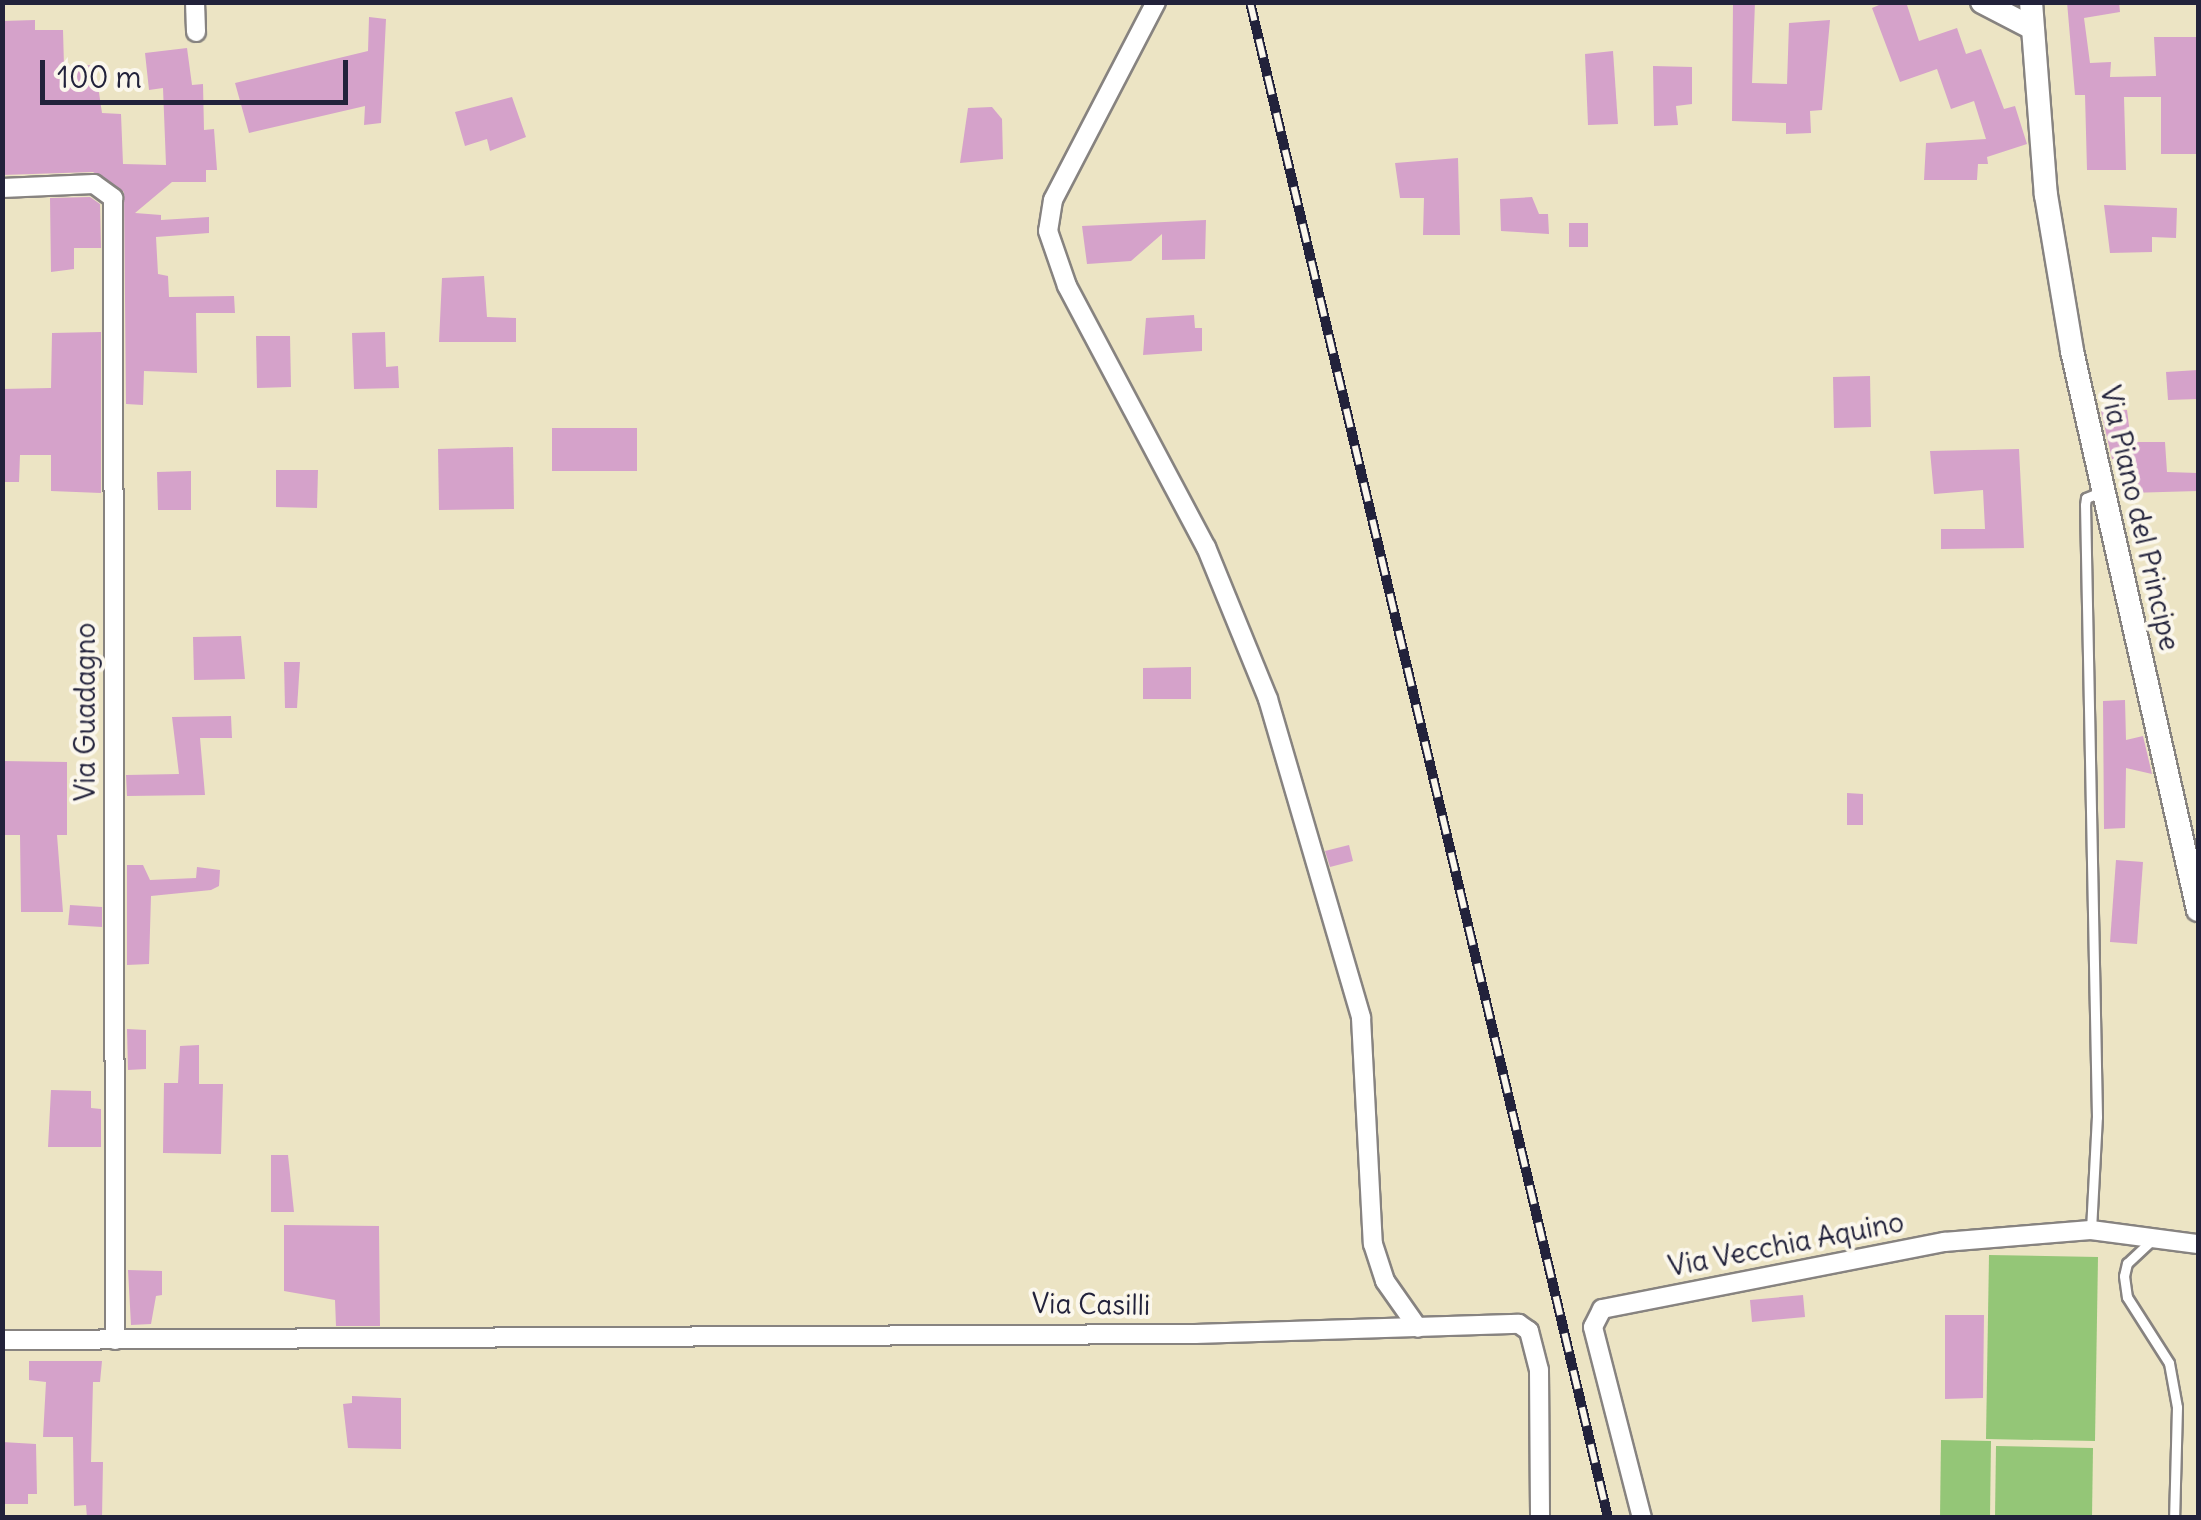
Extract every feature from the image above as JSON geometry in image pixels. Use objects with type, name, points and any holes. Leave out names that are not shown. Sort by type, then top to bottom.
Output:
[{"type":"street","points":[[195,2],[196,32]]},
{"type":"street","points":[[1156,2],[1053,200],[1048,231],[1067,286],[1206,547],[1268,699],[1361,1018],[1373,1244],[1385,1281],[1418,1328]]},
{"type":"street","points":[[1982,2],[2032,28]]},
{"type":"street","name":"Via Piano del Principe","points":[[2032,2],[2046,195],[2103,490],[2198,910]]},
{"type":"street","name":"Via Guadagno","points":[[2,188],[94,184],[112,198],[115,1340]]},
{"type":"street","name":"Via Vecchia Aquino","points":[[1642,1518],[1593,1327],[1602,1309],[1886,1251],[2091,1230],[2198,1244]]},
{"type":"street","name":"Via Casilli","points":[[2,1340],[1519,1324],[1529,1331],[1539,1370],[1540,1518]]},
{"type":"lane","points":[[2091,1230],[2097,1082],[2085,505],[2086,498],[2103,490]]},
{"type":"lane","points":[[2153,1239],[2127,1263],[2124,1276],[2127,1296],[2169,1363],[2176,1407],[2174,1518]]},
{"type":"green space","points":[[1989,1255],[2098,1257],[2095,1441],[1986,1439]]},
{"type":"green space","points":[[1941,1440],[1991,1441],[1990,1517],[1940,1517]]},
{"type":"green space","points":[[1996,1446],[2093,1448],[2092,1517],[1995,1517]]},
{"type":"building","points":[[1733,2],[1755,2],[1752,83],[1787,84],[1789,23],[1830,20],[1822,110],[1810,111],[1811,133],[1786,134],[1786,123],[1732,121]]},
{"type":"building","points":[[1886,2],[1906,2],[1919,41],[1957,28],[1966,54],[1981,49],[2004,109],[2015,106],[2027,144],[1987,157],[1988,164],[1978,164],[1977,180],[1924,180],[1926,143],[1986,139],[1974,101],[1951,109],[1937,69],[1900,82],[1872,8]]},
{"type":"building","points":[[2067,2],[2119,2],[2120,12],[2084,18],[2090,63],[2111,62],[2110,77],[2156,76],[2154,37],[2198,37],[2198,154],[2161,154],[2161,97],[2124,97],[2126,170],[2087,170],[2085,95],[2075,95]]},
{"type":"building","points":[[369,17],[386,19],[381,123],[364,125],[365,106],[249,133],[235,83],[368,51]]},
{"type":"building","points":[[35,20],[35,30],[63,30],[64,66],[95,65],[102,113],[121,114],[123,164],[166,165],[163,88],[149,90],[145,53],[187,48],[192,85],[203,84],[204,130],[214,129],[217,170],[206,170],[206,182],[172,182],[135,213],[161,215],[161,220],[209,217],[209,233],[156,237],[158,274],[168,276],[169,297],[234,296],[235,313],[196,313],[197,373],[144,371],[143,405],[126,404],[124,192],[93,172],[2,175],[2,21]]},
{"type":"building","points":[[1613,51],[1618,124],[1588,125],[1585,54]]},
{"type":"building","points":[[1653,66],[1692,67],[1692,104],[1676,106],[1678,125],[1654,126]]},
{"type":"building","points":[[512,97],[526,137],[490,151],[487,139],[465,146],[455,112]]},
{"type":"building","points":[[992,107],[1002,119],[1003,159],[960,163],[968,108]]},
{"type":"building","points":[[1458,158],[1460,235],[1423,235],[1424,198],[1400,198],[1395,163]]},
{"type":"building","points":[[90,197],[100,204],[101,248],[74,248],[74,269],[51,272],[50,198]]},
{"type":"building","points":[[1532,197],[1539,214],[1548,214],[1549,234],[1501,231],[1500,199]]},
{"type":"building","points":[[2104,205],[2177,208],[2176,238],[2152,237],[2152,252],[2110,253]]},
{"type":"building","points":[[1206,220],[1205,259],[1162,260],[1162,234],[1131,261],[1087,264],[1082,226]]},
{"type":"building","points":[[1569,223],[1588,223],[1588,247],[1569,247]]},
{"type":"building","points":[[484,276],[487,317],[516,318],[516,342],[439,342],[442,278]]},
{"type":"building","points":[[1194,315],[1195,328],[1202,328],[1202,351],[1143,355],[1146,318]]},
{"type":"building","points":[[101,332],[101,493],[51,491],[51,455],[20,455],[19,482],[2,482],[2,389],[51,388],[52,333]]},
{"type":"building","points":[[385,332],[386,367],[398,366],[399,388],[354,389],[352,333]]},
{"type":"building","points":[[256,336],[290,336],[291,387],[257,388]]},
{"type":"building","points":[[2198,370],[2198,399],[2168,400],[2166,372]]},
{"type":"building","points":[[1870,376],[1871,427],[1834,428],[1833,377]]},
{"type":"building","points":[[2127,410],[2131,442],[2165,442],[2167,472],[2198,473],[2198,491],[2128,493],[2130,459],[2112,459],[2101,411]]},
{"type":"building","points":[[552,428],[637,428],[637,471],[552,471]]},
{"type":"building","points":[[513,447],[514,509],[439,510],[438,449]]},
{"type":"building","points":[[2019,449],[2024,548],[1941,549],[1941,529],[1985,529],[1983,490],[1934,494],[1930,451]]},
{"type":"building","points":[[276,470],[318,470],[317,508],[276,507]]},
{"type":"building","points":[[191,471],[191,510],[158,510],[157,472]]},
{"type":"building","points":[[241,636],[245,679],[194,680],[193,637]]},
{"type":"building","points":[[284,662],[300,662],[297,708],[285,708]]},
{"type":"building","points":[[1191,667],[1191,699],[1143,699],[1143,668]]},
{"type":"building","points":[[2125,700],[2126,740],[2143,736],[2152,774],[2126,768],[2125,828],[2104,829],[2103,701]]},
{"type":"building","points":[[231,716],[232,738],[200,738],[205,795],[127,796],[126,775],[179,774],[172,717]]},
{"type":"building","points":[[2,761],[67,762],[67,835],[57,835],[63,912],[21,912],[20,835],[2,835]]},
{"type":"building","points":[[1847,793],[1863,794],[1863,825],[1847,825]]},
{"type":"building","points":[[1349,845],[1353,861],[1330,867],[1325,851]]},
{"type":"building","points":[[2116,860],[2143,862],[2137,944],[2110,942]]},
{"type":"building","points":[[127,865],[143,865],[150,880],[196,878],[197,867],[220,870],[219,886],[211,890],[151,896],[149,964],[127,965]]},
{"type":"building","points":[[70,905],[102,907],[102,927],[68,925]]},
{"type":"building","points":[[127,1029],[146,1030],[146,1069],[128,1070]]},
{"type":"building","points":[[199,1045],[199,1084],[223,1084],[221,1154],[163,1153],[164,1083],[178,1083],[180,1046]]},
{"type":"building","points":[[51,1090],[91,1091],[91,1108],[101,1109],[101,1147],[48,1147]]},
{"type":"building","points":[[271,1155],[288,1155],[294,1212],[271,1212]]},
{"type":"building","points":[[284,1225],[379,1226],[380,1326],[336,1326],[335,1300],[284,1291]]},
{"type":"building","points":[[128,1270],[162,1271],[162,1295],[156,1296],[151,1324],[131,1325]]},
{"type":"building","points":[[1803,1295],[1805,1317],[1752,1322],[1750,1300]]},
{"type":"building","points":[[1945,1315],[1984,1315],[1983,1398],[1945,1399]]},
{"type":"building","points":[[29,1361],[102,1361],[100,1382],[93,1382],[91,1462],[103,1462],[102,1518],[87,1518],[86,1505],[74,1506],[73,1437],[43,1437],[46,1382],[29,1380]]},
{"type":"building","points":[[352,1396],[401,1398],[401,1449],[348,1448],[343,1404],[352,1403]]},
{"type":"building","points":[[2,1442],[36,1444],[37,1494],[28,1494],[28,1504],[2,1504]]},
{"type":"railway","points":[[1250,2],[1608,1518]]}]
